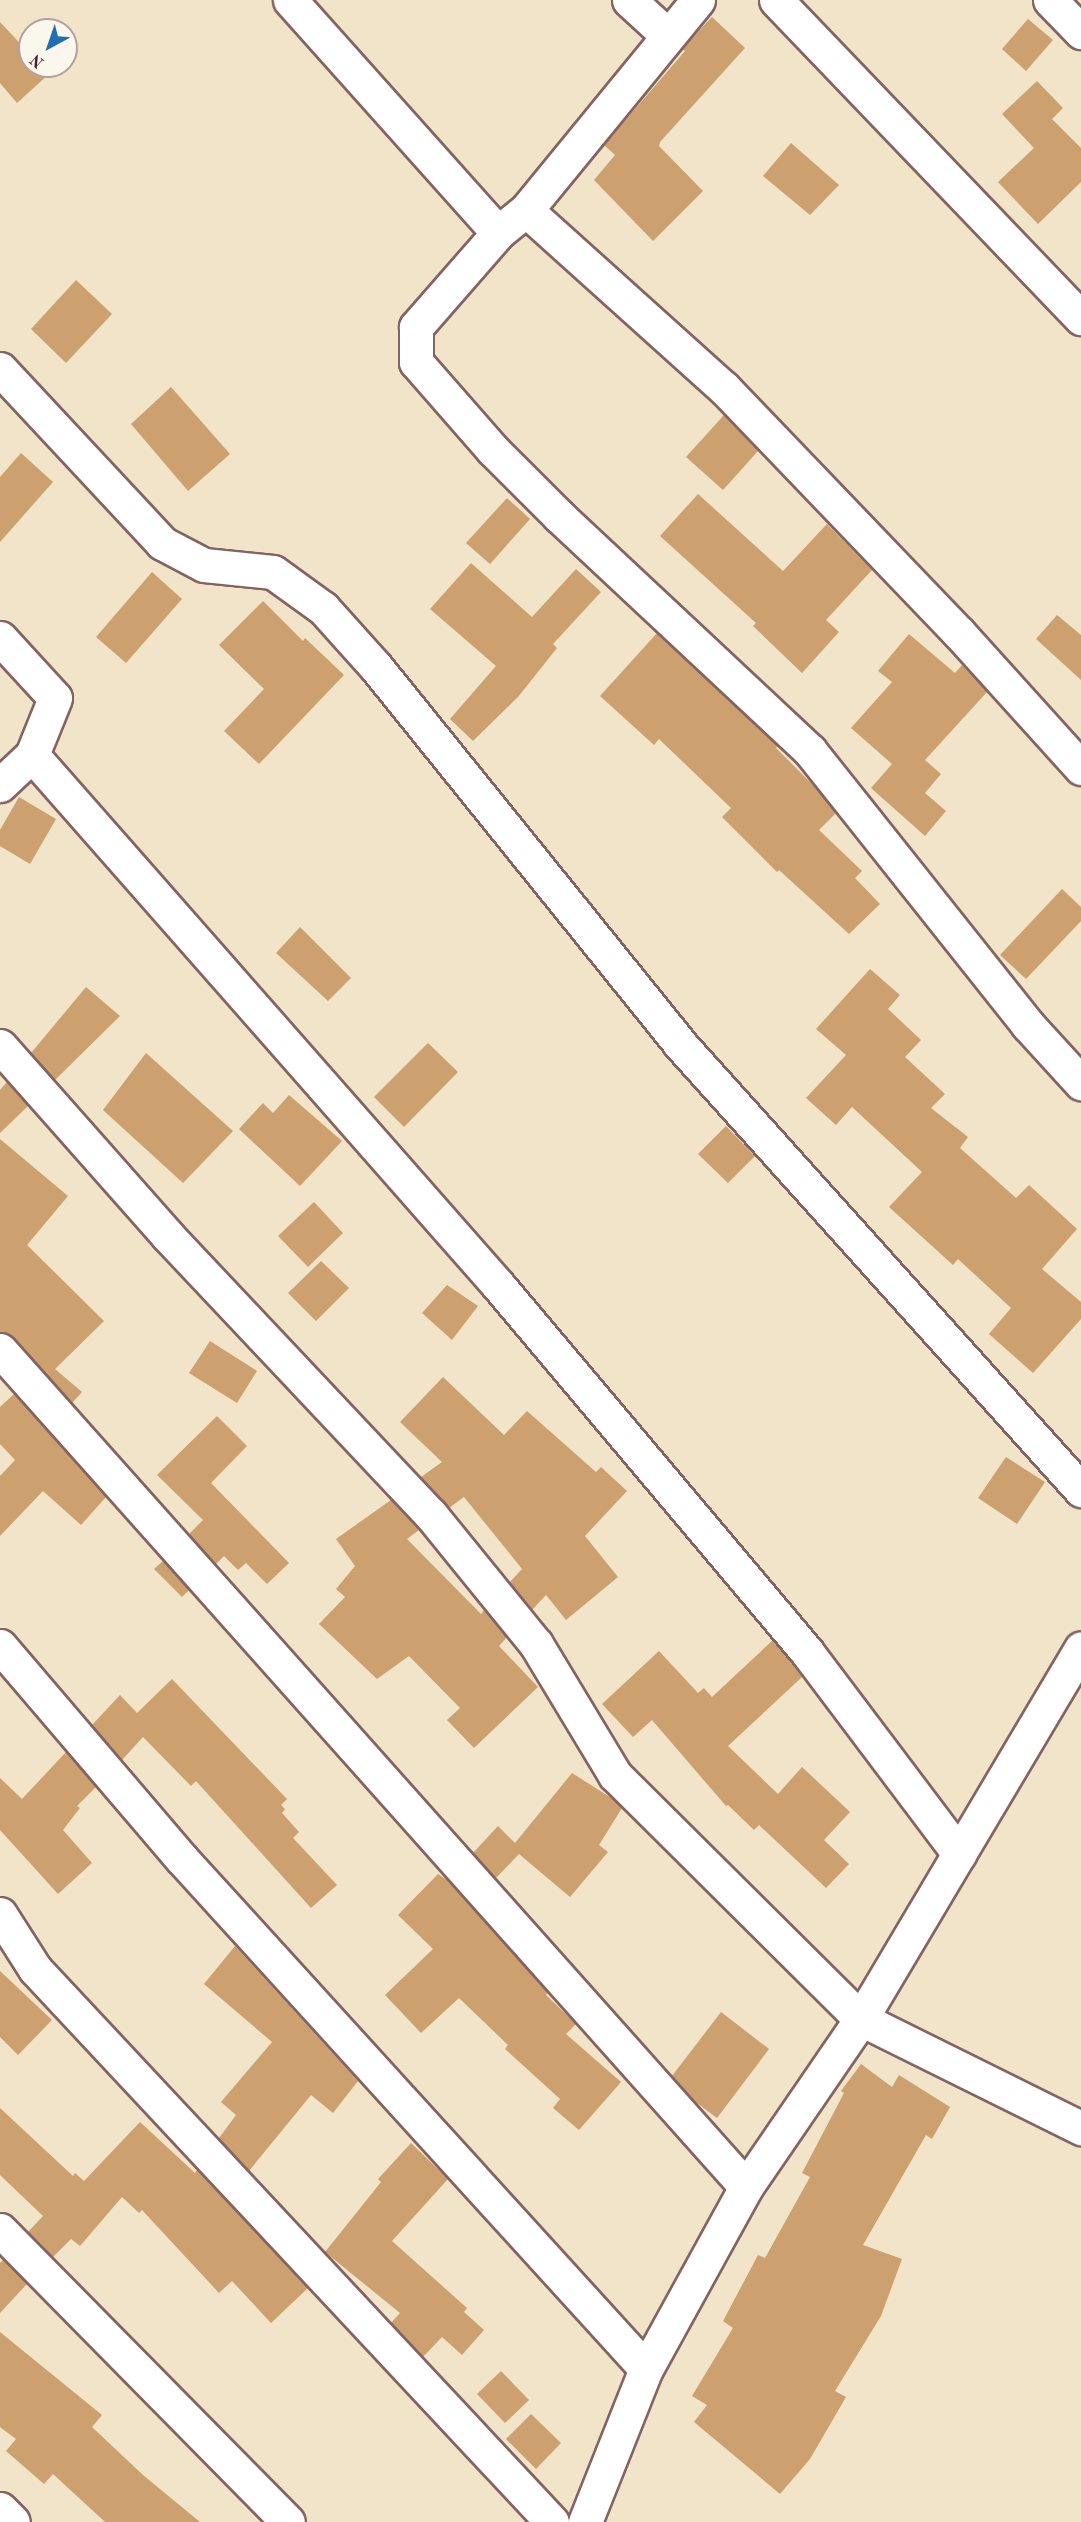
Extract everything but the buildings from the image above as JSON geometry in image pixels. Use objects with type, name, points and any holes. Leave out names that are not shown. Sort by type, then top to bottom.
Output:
[{"type":"street","points":[[290,0],[498,233]]},
{"type":"street","points":[[629,0],[667,35]]},
{"type":"street","points":[[698,0],[667,35],[526,210],[498,233],[416,327],[416,362],[485,441],[559,516],[810,751],[1028,1025],[1081,1083]]},
{"type":"street","points":[[776,0],[1081,318]]},
{"type":"street","points":[[1050,0],[1081,32]]},
{"type":"street","points":[[526,210],[724,388],[959,633],[1081,768]]},
{"type":"street","points":[[0,369],[162,543],[204,565],[273,572],[323,608],[383,676],[680,1044],[1081,1490]]},
{"type":"street","points":[[0,638],[54,698],[32,755],[0,785]]},
{"type":"street","points":[[32,755],[506,1294],[807,1652],[959,1854]]},
{"type":"street","points":[[0,1046],[168,1236],[431,1515],[536,1644],[615,1775],[861,2019],[1081,2128]]},
{"type":"street","points":[[0,1350],[746,2187]]},
{"type":"street","points":[[0,1646],[182,1859],[646,2370]]},
{"type":"street","points":[[585,2522],[646,2370],[746,2187],[861,2019],[1081,1648]]},
{"type":"street","points":[[0,1914],[35,1969],[552,2522]]},
{"type":"street","points":[[0,2230],[288,2522]]},
{"type":"street","points":[[0,2509],[14,2522]]}]
